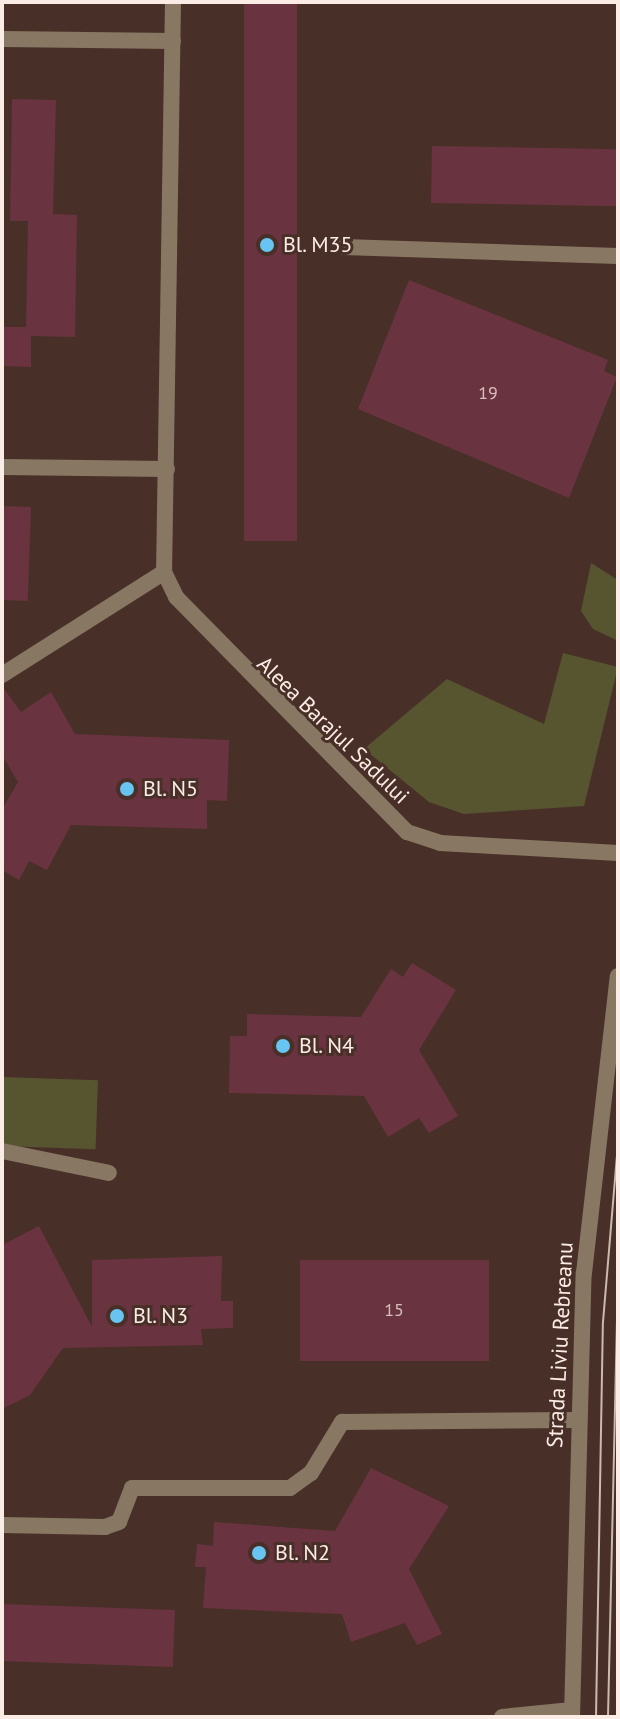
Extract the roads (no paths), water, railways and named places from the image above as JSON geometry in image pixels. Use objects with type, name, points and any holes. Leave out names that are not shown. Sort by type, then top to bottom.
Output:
[{"type":"street","points":[[2,675],[164,572],[173,2]]},
{"type":"street","points":[[2,39],[173,41]]},
{"type":"street","points":[[344,247],[618,256]]},
{"type":"street","points":[[2,467],[167,469]]},
{"type":"street","name":"Aleea Barajul Sadului","points":[[164,572],[209,639],[407,832],[440,843],[618,853]]},
{"type":"street","name":"Strada Liviu Rebreanu","points":[[572,1714],[578,1420],[588,1221],[618,976]]},
{"type":"street","points":[[2,1151],[109,1173]]},
{"type":"street","points":[[2,1525],[105,1527],[119,1522],[132,1488],[290,1488],[311,1473],[342,1422],[578,1420]]},
{"type":"street","points":[[502,1717],[572,1714]]},
{"type":"tram line","points":[[596,1717],[603,1322],[618,1142]]},
{"type":"tram line","points":[[608,1717],[618,1281]]},
{"type":"place","name":"Bl. M35","points":[[267,245]]},
{"type":"place","name":"Bl. N5","points":[[127,789]]},
{"type":"place","name":"Bl. N4","points":[[283,1046]]},
{"type":"place","name":"Bl. N3","points":[[117,1316]]},
{"type":"place","name":"Bl. N2","points":[[259,1553]]}]
